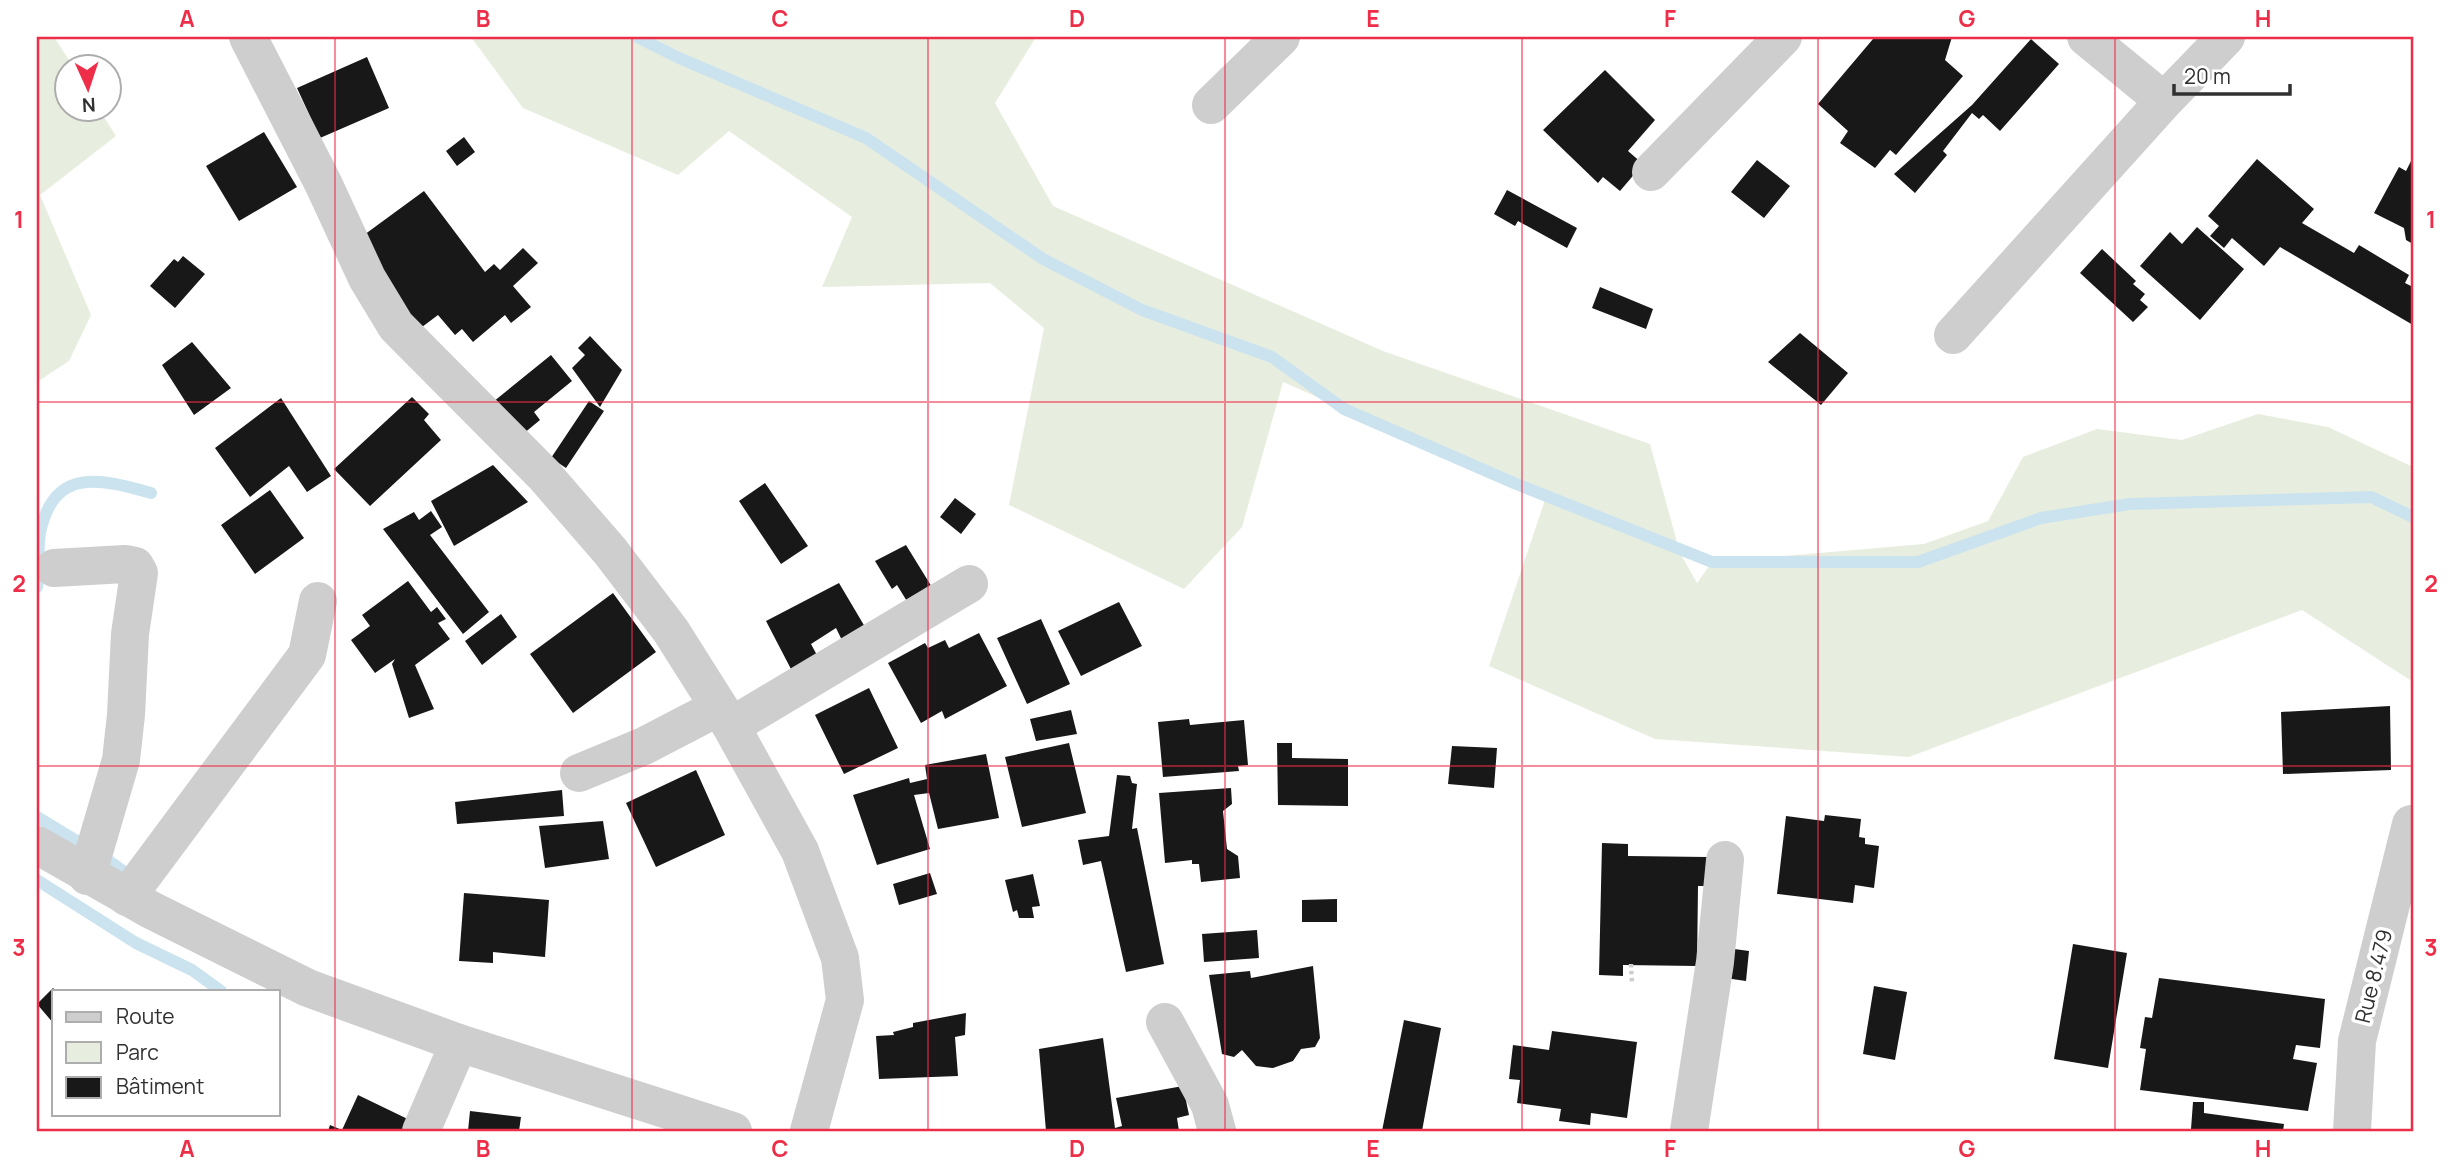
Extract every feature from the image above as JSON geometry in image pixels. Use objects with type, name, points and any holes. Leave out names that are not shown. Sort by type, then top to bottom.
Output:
[{"type":"street","points":[[248,37],[323,183],[367,278],[396,326],[544,475],[610,551],[671,631],[725,717],[800,851],[841,958],[845,1000],[808,1131]]},
{"type":"street","points":[[1211,105],[1281,37]]},
{"type":"street","points":[[1651,172],[1783,37]]},
{"type":"street","points":[[2086,37],[2164,101]]},
{"type":"street","points":[[1953,335],[2225,37]]},
{"type":"street","points":[[54,568],[125,564],[135,566],[139,573],[130,634],[127,715],[121,760],[87,876]]},
{"type":"street","points":[[579,773],[725,717],[969,584]]},
{"type":"street","points":[[127,897],[307,655],[318,601]]},
{"type":"street","name":"Rue 8.479","points":[[2352,1131],[2357,1041],[2411,824]]},
{"type":"street","points":[[37,845],[87,876],[308,988],[459,1043],[733,1131]]},
{"type":"street","points":[[1689,1131],[1715,962],[1725,860]]},
{"type":"street","points":[[1165,1022],[1210,1105],[1217,1131]]},
{"type":"street","points":[[421,1131],[459,1043]]},
{"type":"path","points":[[1631,964],[1632,984]]},
{"type":"green space","points":[[37,37],[54,37],[64,52],[52,52],[52,122],[107,122],[116,136],[40,195],[91,315],[69,361],[37,382]]},
{"type":"green space","points":[[471,37],[1036,37],[995,103],[1053,206],[1383,351],[1650,444],[1680,553],[1697,583],[1712,562],[1924,544],[1988,521],[2023,457],[2097,429],[2182,440],[2258,414],[2328,427],[2413,467],[2413,682],[2302,610],[1909,757],[1655,739],[1489,666],[1546,497],[1283,382],[1242,527],[1184,589],[1009,505],[1044,328],[990,283],[822,287],[852,217],[729,131],[678,175],[523,108]]},
{"type":"building","points":[[1871,37],[1952,37],[1945,60],[1963,76],[1896,155],[1890,150],[1875,168],[1840,143],[1848,131],[1818,104],[1873,39]]},
{"type":"building","points":[[2031,39],[2059,64],[2000,131],[1983,115],[1979,119],[1972,113],[1943,151],[1947,155],[1915,193],[1894,174],[1972,105]]},
{"type":"building","points":[[367,57],[389,108],[320,138],[297,88]]},
{"type":"building","points":[[1605,70],[1655,120],[1628,151],[1643,164],[1620,191],[1603,177],[1598,183],[1543,130]]},
{"type":"building","points":[[264,132],[297,187],[239,221],[206,166]]},
{"type":"building","points":[[464,137],[475,152],[457,166],[446,151]]},
{"type":"building","points":[[2413,157],[2413,244],[2406,240],[2404,228],[2374,213],[2399,167],[2406,171]]},
{"type":"building","points":[[2257,159],[2314,209],[2302,223],[2354,253],[2359,245],[2409,275],[2405,283],[2413,287],[2413,325],[2280,247],[2264,266],[2232,238],[2224,248],[2210,236],[2219,226],[2208,216]]},
{"type":"building","points":[[1757,160],[1790,186],[1764,218],[1731,192]]},
{"type":"building","points":[[1507,190],[1577,228],[1567,248],[1518,221],[1515,226],[1494,214]]},
{"type":"building","points":[[424,191],[485,272],[494,264],[500,270],[523,248],[538,263],[513,286],[531,307],[511,323],[505,315],[473,342],[462,329],[455,335],[438,315],[418,330],[353,243]]},
{"type":"building","points":[[2197,227],[2244,269],[2200,320],[2140,266],[2170,232],[2182,244]]},
{"type":"building","points":[[2102,249],[2136,281],[2133,284],[2145,294],[2140,300],[2148,307],[2133,322],[2080,273]]},
{"type":"building","points":[[183,256],[205,274],[175,308],[150,286],[174,259],[178,262]]},
{"type":"building","points":[[1600,287],[1653,309],[1646,329],[1592,308]]},
{"type":"building","points":[[1800,333],[1848,373],[1821,405],[1768,362]]},
{"type":"building","points":[[590,336],[622,370],[600,407],[572,368],[585,355],[578,348]]},
{"type":"building","points":[[192,342],[231,388],[194,415],[162,365]]},
{"type":"building","points":[[551,355],[572,381],[534,412],[540,420],[523,434],[488,406]]},
{"type":"building","points":[[412,397],[429,414],[424,420],[441,440],[370,506],[334,469]]},
{"type":"building","points":[[281,398],[331,476],[307,492],[289,466],[250,497],[215,448]]},
{"type":"building","points":[[589,401],[604,411],[566,468],[551,458]]},
{"type":"building","points":[[493,465],[528,502],[454,546],[431,501]]},
{"type":"building","points":[[765,483],[808,546],[781,564],[739,501]]},
{"type":"building","points":[[270,490],[304,538],[255,574],[221,525]]},
{"type":"building","points":[[955,498],[976,514],[961,534],[940,517]]},
{"type":"building","points":[[431,511],[442,527],[430,535],[489,612],[463,634],[383,529],[414,512],[419,520]]},
{"type":"building","points":[[906,545],[946,610],[921,624],[897,585],[892,589],[875,561]]},
{"type":"building","points":[[408,581],[431,612],[437,607],[446,619],[438,623],[450,639],[415,665],[434,709],[409,718],[392,664],[395,659],[375,673],[351,640],[370,626],[362,615]]},
{"type":"building","points":[[839,583],[868,632],[855,667],[836,628],[811,644],[818,657],[792,671],[766,621]]},
{"type":"building","points":[[613,593],[656,652],[573,713],[530,654]]},
{"type":"building","points":[[1119,602],[1142,646],[1081,676],[1058,631]]},
{"type":"building","points":[[501,614],[517,637],[482,665],[465,641]]},
{"type":"building","points":[[1041,619],[1070,684],[1027,704],[997,638]]},
{"type":"building","points":[[979,633],[1007,686],[945,719],[942,711],[921,723],[888,663],[925,643],[928,648],[945,640],[949,648]]},
{"type":"building","points":[[869,688],[898,748],[844,774],[815,715]]},
{"type":"building","points":[[2390,706],[2391,770],[2283,774],[2281,712]]},
{"type":"building","points":[[1071,710],[1077,734],[1036,741],[1030,719]]},
{"type":"building","points":[[1189,719],[1190,725],[1244,720],[1248,765],[1238,766],[1239,771],[1163,777],[1158,722]]},
{"type":"building","points":[[1069,743],[1086,813],[1022,827],[1005,757]]},
{"type":"building","points":[[1277,743],[1292,743],[1292,758],[1348,759],[1348,806],[1278,805]]},
{"type":"building","points":[[1452,746],[1497,748],[1494,788],[1448,784]]},
{"type":"building","points":[[986,754],[999,818],[938,829],[929,793],[914,795],[930,849],[877,865],[853,795],[909,778],[910,783],[927,779],[925,765]]},
{"type":"building","points":[[696,770],[725,835],[656,867],[626,803]]},
{"type":"building","points":[[1117,775],[1130,776],[1132,783],[1137,784],[1132,829],[1137,828],[1164,964],[1126,972],[1101,861],[1083,865],[1078,840],[1109,836]]},
{"type":"building","points":[[1231,788],[1232,804],[1223,811],[1227,849],[1238,856],[1240,878],[1201,882],[1199,864],[1192,864],[1192,860],[1165,863],[1159,793]]},
{"type":"building","points":[[562,790],[564,816],[457,824],[455,802]]},
{"type":"building","points":[[1825,815],[1861,819],[1859,837],[1865,838],[1865,844],[1879,846],[1874,888],[1855,885],[1853,903],[1777,894],[1786,816],[1824,821]]},
{"type":"building","points":[[603,821],[609,859],[545,868],[539,826]]},
{"type":"building","points":[[1602,843],[1628,844],[1628,856],[1707,857],[1706,886],[1698,886],[1697,966],[1623,965],[1623,976],[1599,975]]},
{"type":"building","points":[[930,873],[937,894],[899,905],[893,884]]},
{"type":"building","points":[[1033,874],[1040,906],[1032,907],[1034,918],[1019,918],[1017,910],[1013,912],[1005,880]]},
{"type":"building","points":[[464,893],[549,900],[545,957],[493,952],[493,963],[459,961]]},
{"type":"building","points":[[1337,899],[1337,922],[1302,922],[1302,900]]},
{"type":"building","points":[[1257,930],[1259,958],[1204,962],[1202,934]]},
{"type":"building","points":[[2073,944],[2127,953],[2108,1068],[2054,1059]]},
{"type":"building","points":[[1727,948],[1749,951],[1746,981],[1725,978]]},
{"type":"building","points":[[1313,966],[1320,1038],[1315,1047],[1301,1049],[1293,1061],[1273,1068],[1256,1066],[1242,1050],[1234,1057],[1222,1054],[1209,975],[1250,971],[1251,978]]},
{"type":"building","points":[[2159,978],[2325,999],[2320,1048],[2296,1045],[2293,1059],[2317,1063],[2308,1111],[2140,1090],[2146,1049],[2140,1048],[2145,1017],[2152,1018]]},
{"type":"building","points":[[1874,986],[1907,992],[1895,1060],[1863,1054]]},
{"type":"building","points":[[53,988],[55,990],[52,990],[52,1022],[37,1004]]},
{"type":"building","points":[[966,1013],[965,1035],[955,1037],[958,1076],[879,1079],[876,1036],[894,1035],[893,1032],[913,1027],[913,1023]]},
{"type":"building","points":[[1404,1020],[1441,1028],[1422,1131],[1382,1131]]},
{"type":"building","points":[[1552,1031],[1637,1042],[1627,1118],[1591,1113],[1590,1125],[1559,1121],[1561,1109],[1517,1103],[1520,1080],[1509,1079],[1513,1045],[1549,1050]]},
{"type":"building","points":[[1103,1038],[1115,1128],[1122,1126],[1116,1098],[1183,1086],[1189,1115],[1177,1118],[1179,1131],[1046,1131],[1039,1049]]},
{"type":"building","points":[[358,1095],[418,1124],[414,1131],[328,1131],[330,1125],[342,1130]]},
{"type":"building","points":[[2193,1102],[2204,1102],[2204,1113],[2284,1124],[2283,1131],[2191,1129]]},
{"type":"building","points":[[470,1111],[521,1117],[519,1131],[468,1131]]},
{"type":"waterway","points":[[637,37],[679,58],[866,138],[1043,259],[1142,310],[1272,357],[1344,409],[1514,483],[1712,562],[1918,562],[2041,518],[2130,504],[2371,497],[2413,517]]},
{"type":"waterway","points":[[37,587],[40,533],[47,511],[56,497],[68,487],[98,482],[151,493]]},
{"type":"waterway","points":[[37,817],[88,848]]},
{"type":"waterway","points":[[99,854],[134,879]]},
{"type":"waterway","points":[[37,880],[136,943],[192,970],[220,990]]}]
